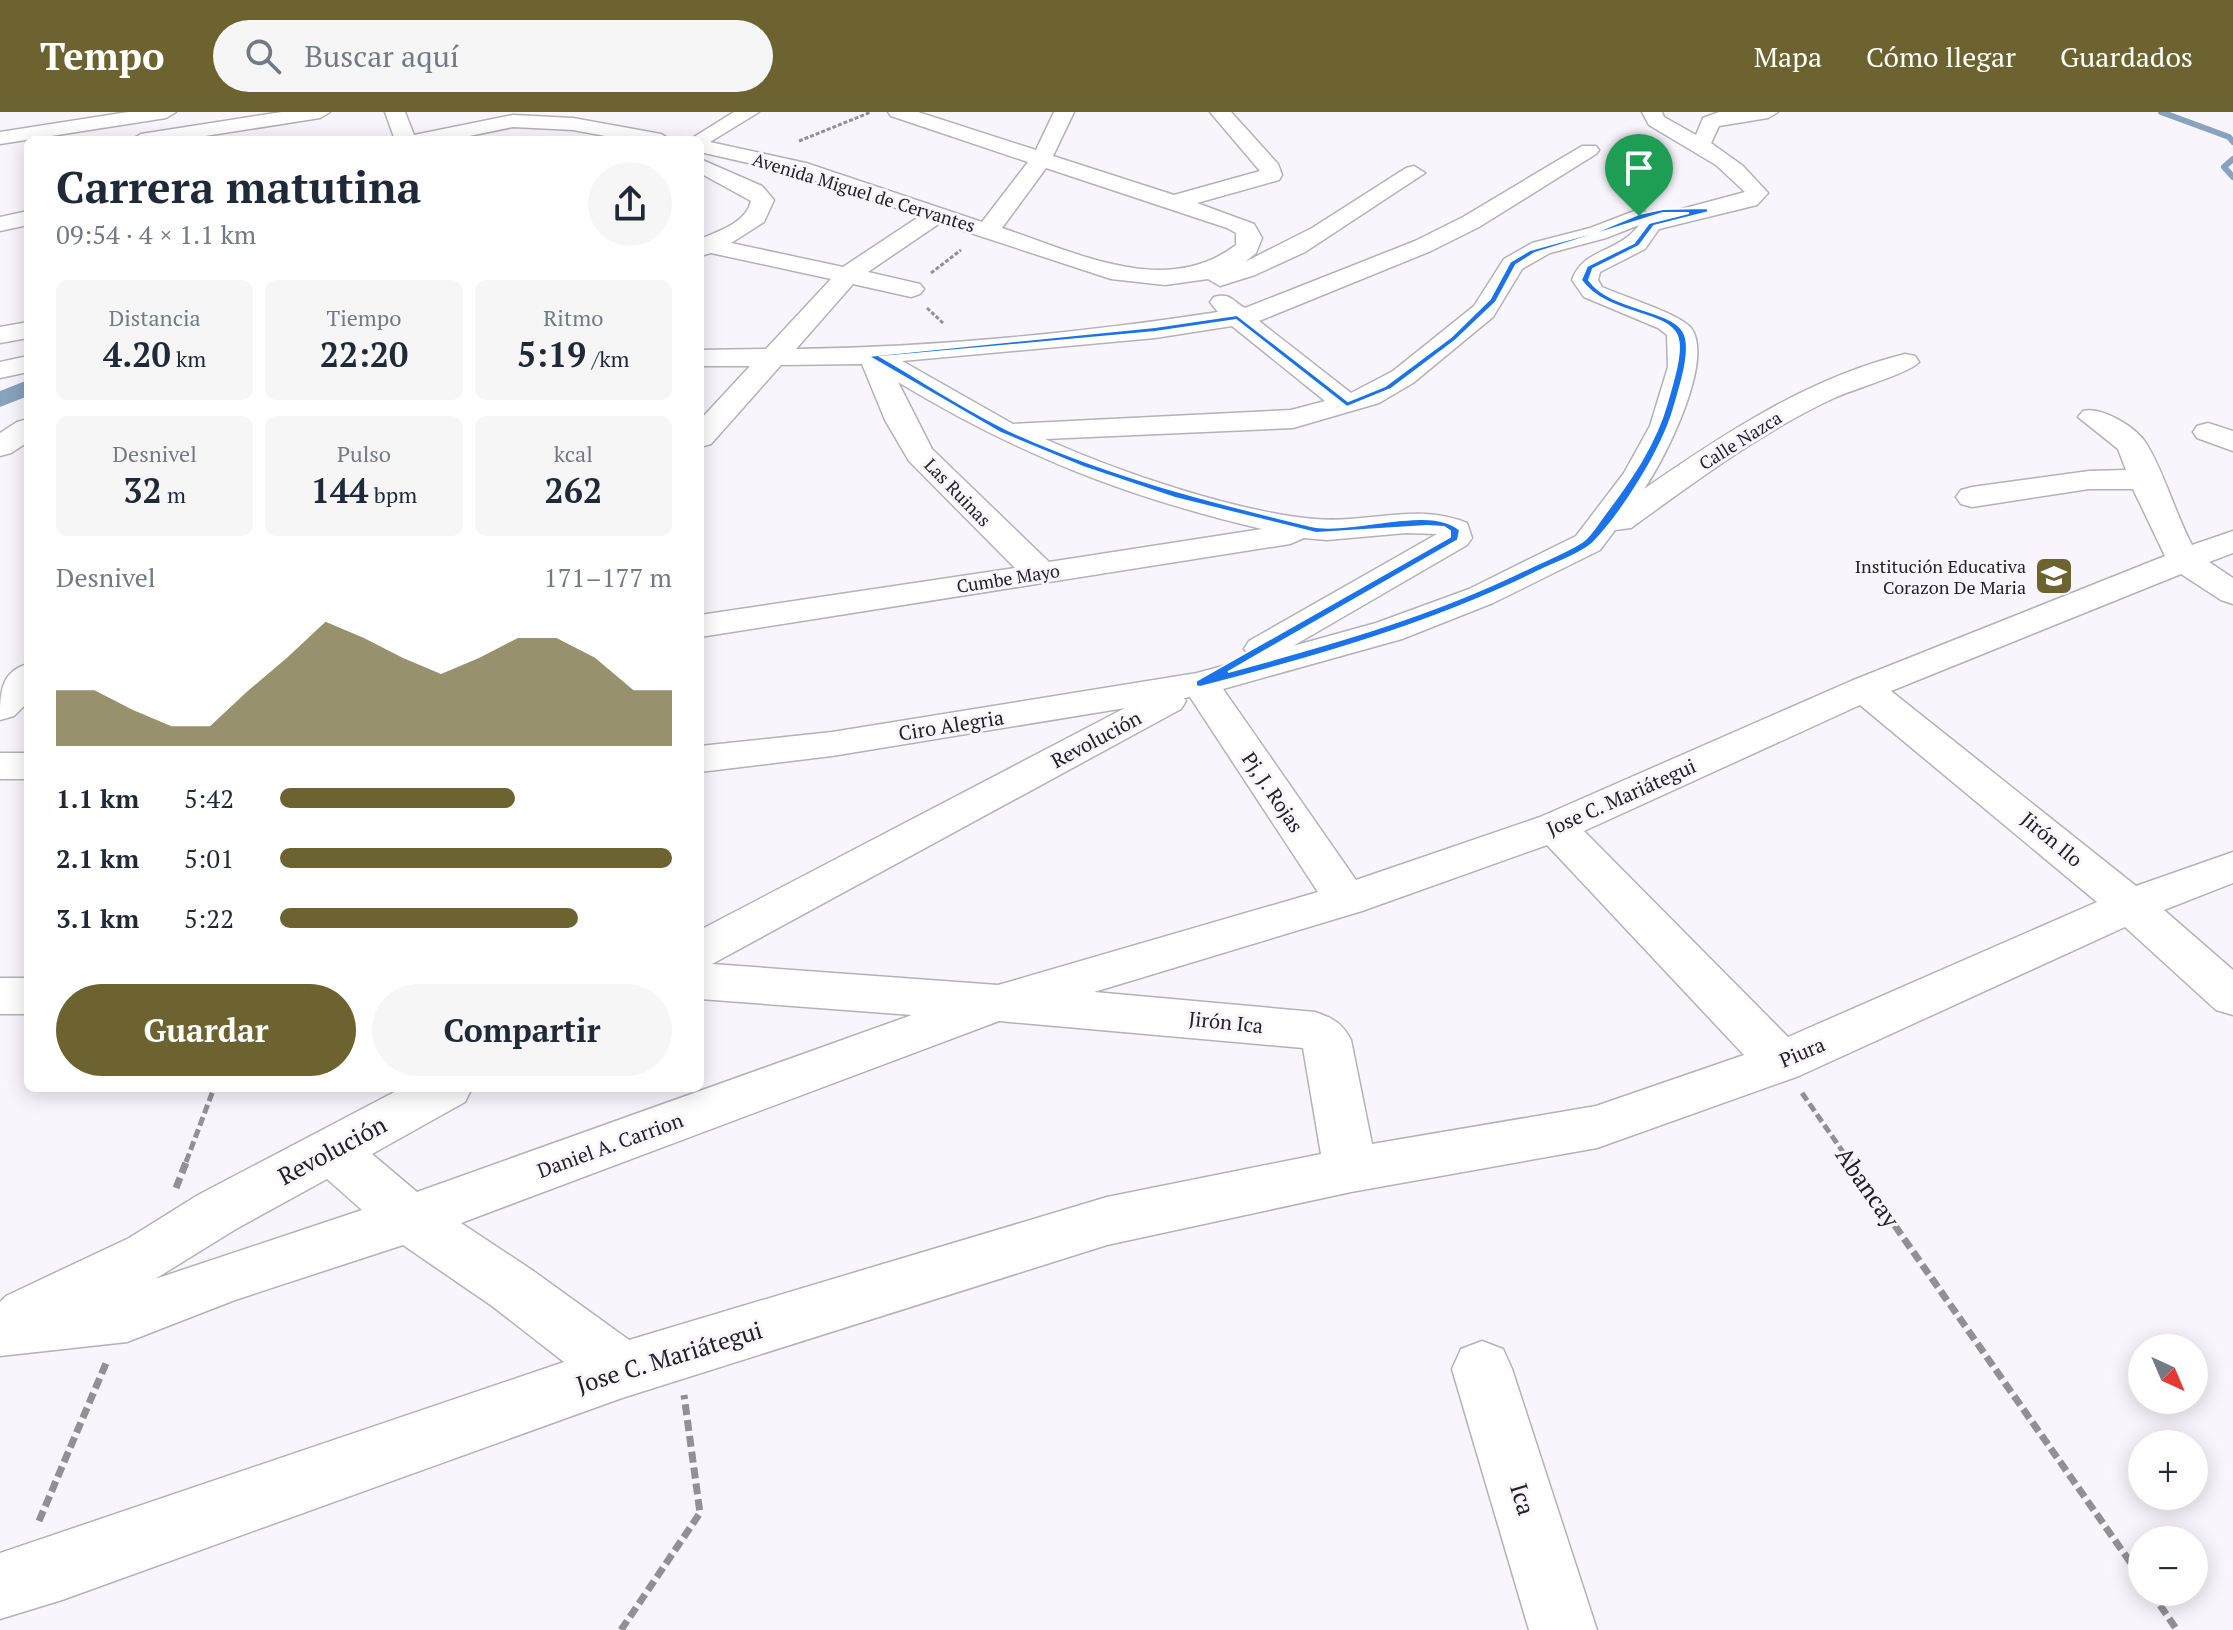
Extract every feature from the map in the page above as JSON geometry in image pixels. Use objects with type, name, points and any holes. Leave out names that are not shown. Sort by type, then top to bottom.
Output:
[{"type":"street","points":[[0,138],[166,112]]},
{"type":"street","points":[[167,136],[320,112]]},
{"type":"street","points":[[395,112],[404,136]]},
{"type":"street","points":[[704,140],[749,112]]},
{"type":"street","points":[[898,112],[1175,202],[1246,229],[1250,238],[1247,248],[1236,258],[1193,279]]},
{"type":"street","points":[[988,230],[1060,126],[1064,112]]},
{"type":"street","points":[[1175,202],[1271,175],[1272,172],[1220,112]]},
{"type":"street","points":[[1588,543],[1638,475],[1665,426],[1682,367],[1680,332],[1667,322],[1593,292],[1585,280],[1589,268],[1637,244],[1651,224],[1749,200],[1757,193],[1743,176],[1699,143],[1656,121],[1652,112]]},
{"type":"street","points":[[1699,143],[1706,137],[1710,122],[1727,116],[1768,112]]},
{"type":"street","points":[[435,136],[508,117],[573,124],[634,136]]},
{"type":"street","name":"Avenida Miguel de Cervantes","points":[[704,144],[988,230],[1111,272],[1136,277],[1193,279]]},
{"type":"street","points":[[704,358],[872,356],[1155,330],[1237,317],[1307,293],[1423,246],[1471,222],[1589,150]]},
{"type":"street","points":[[704,167],[741,183],[763,200],[762,210],[754,219],[704,247]]},
{"type":"street","points":[[1193,279],[1234,275],[1298,246],[1414,173]]},
{"type":"street","points":[[1004,431],[1272,421],[1314,416],[1388,388],[1453,338],[1494,300],[1513,264],[1533,251],[1598,233],[1639,216],[1663,211],[1707,210]]},
{"type":"street","points":[[704,434],[848,275],[935,216]]},
{"type":"street","points":[[0,224],[24,219]]},
{"type":"street","points":[[704,247],[911,289]]},
{"type":"street","points":[[1193,279],[1347,404]]},
{"type":"street","points":[[0,335],[24,331]]},
{"type":"street","points":[[872,356],[1004,431],[1086,465],[1179,496],[1316,530]]},
{"type":"street","name":"Las Ruinas","points":[[872,356],[900,420],[920,454],[1040,573]]},
{"type":"street","name":"Calle Nazca","points":[[1200,684],[1389,631],[1481,596],[1588,543],[1756,425],[1823,391],[1869,372],[1905,362]]},
{"type":"street","points":[[0,370],[24,365]]},
{"type":"street","points":[[2093,417],[2132,445],[2144,479],[2184,561],[2233,593]]},
{"type":"street","points":[[0,447],[24,431]]},
{"type":"street","points":[[1972,497],[2089,480],[2144,479]]},
{"type":"street","name":"Revolución","points":[[704,949],[1200,684],[1455,538],[1455,530],[1446,524],[1316,530]]},
{"type":"street","name":"Cumbe Mayo","points":[[704,626],[1316,530]]},
{"type":"street","name":"Jose C. Mariátegui","points":[[991,1005],[1346,900],[1555,827],[1864,689],[2233,541]]},
{"type":"street","points":[[0,708],[24,684]]},
{"type":"street","name":"Ciro Alegria","points":[[704,759],[832,744],[1200,684]]},
{"type":"street","name":"Pj, J. Rojas","points":[[1200,684],[1346,900]]},
{"type":"street","name":"Jirón Ilo","points":[[1864,689],[1984,781],[2132,905],[2233,997]]},
{"type":"street","points":[[1555,827],[1781,1062]]},
{"type":"street","name":"Piura","points":[[1351,1170],[1597,1127],[1781,1062],[2132,905],[2233,867]]},
{"type":"street","name":"Jirón Ica","points":[[704,981],[991,1005],[1132,1013],[1315,1031],[1326,1040],[1351,1170]]},
{"type":"street","points":[[0,996],[24,996]]},
{"type":"street","name":"Daniel A. Carrion","points":[[0,1329],[127,1316],[227,1278],[409,1219],[991,1005]]},
{"type":"street","name":"Revolución","points":[[0,1329],[149,1255],[217,1212],[440,1092]]},
{"type":"street","points":[[332,1151],[409,1219],[512,1288],[622,1370]]},
{"type":"street","name":"Jose C. Mariátegui","points":[[0,1586],[622,1370],[679,1355],[1107,1221],[1351,1170]]},
{"type":"street","name":"Ica","points":[[1482,1369],[1563,1630]]},
{"type":"path","points":[[761,159],[871,112]]},
{"type":"path","points":[[966,346],[911,289],[988,230]]},
{"type":"path","name":"Abancay","points":[[1781,1062],[2128,1559]]},
{"type":"path","points":[[621,1630],[700,1513],[679,1355]]},
{"type":"path","points":[[2161,1606],[2177,1630]]},
{"type":"waterway","points":[[2161,112],[2229,137],[2233,142]]},
{"type":"waterway","points":[[2233,159],[2224,167],[2233,177]]},
{"type":"waterway","points":[[0,400],[24,389]]},
{"type":"place","name":"Institución Educativa Corazon De Maria","points":[[2054,576]]},
{"type":"route","points":[[1707,210],[1651,224],[1637,244],[1589,268],[1585,280],[1593,292],[1667,322],[1680,332],[1682,367],[1665,426],[1638,475],[1588,543],[1481,596],[1389,631],[1200,684],[1455,538],[1455,530],[1446,524],[1427,523],[1316,530],[1179,496],[1086,465],[1004,431],[872,356],[1155,330],[1237,317],[1347,404],[1388,388],[1453,338],[1494,300],[1508,269],[1533,251],[1598,233],[1639,216],[1663,211],[1707,210]]}]
